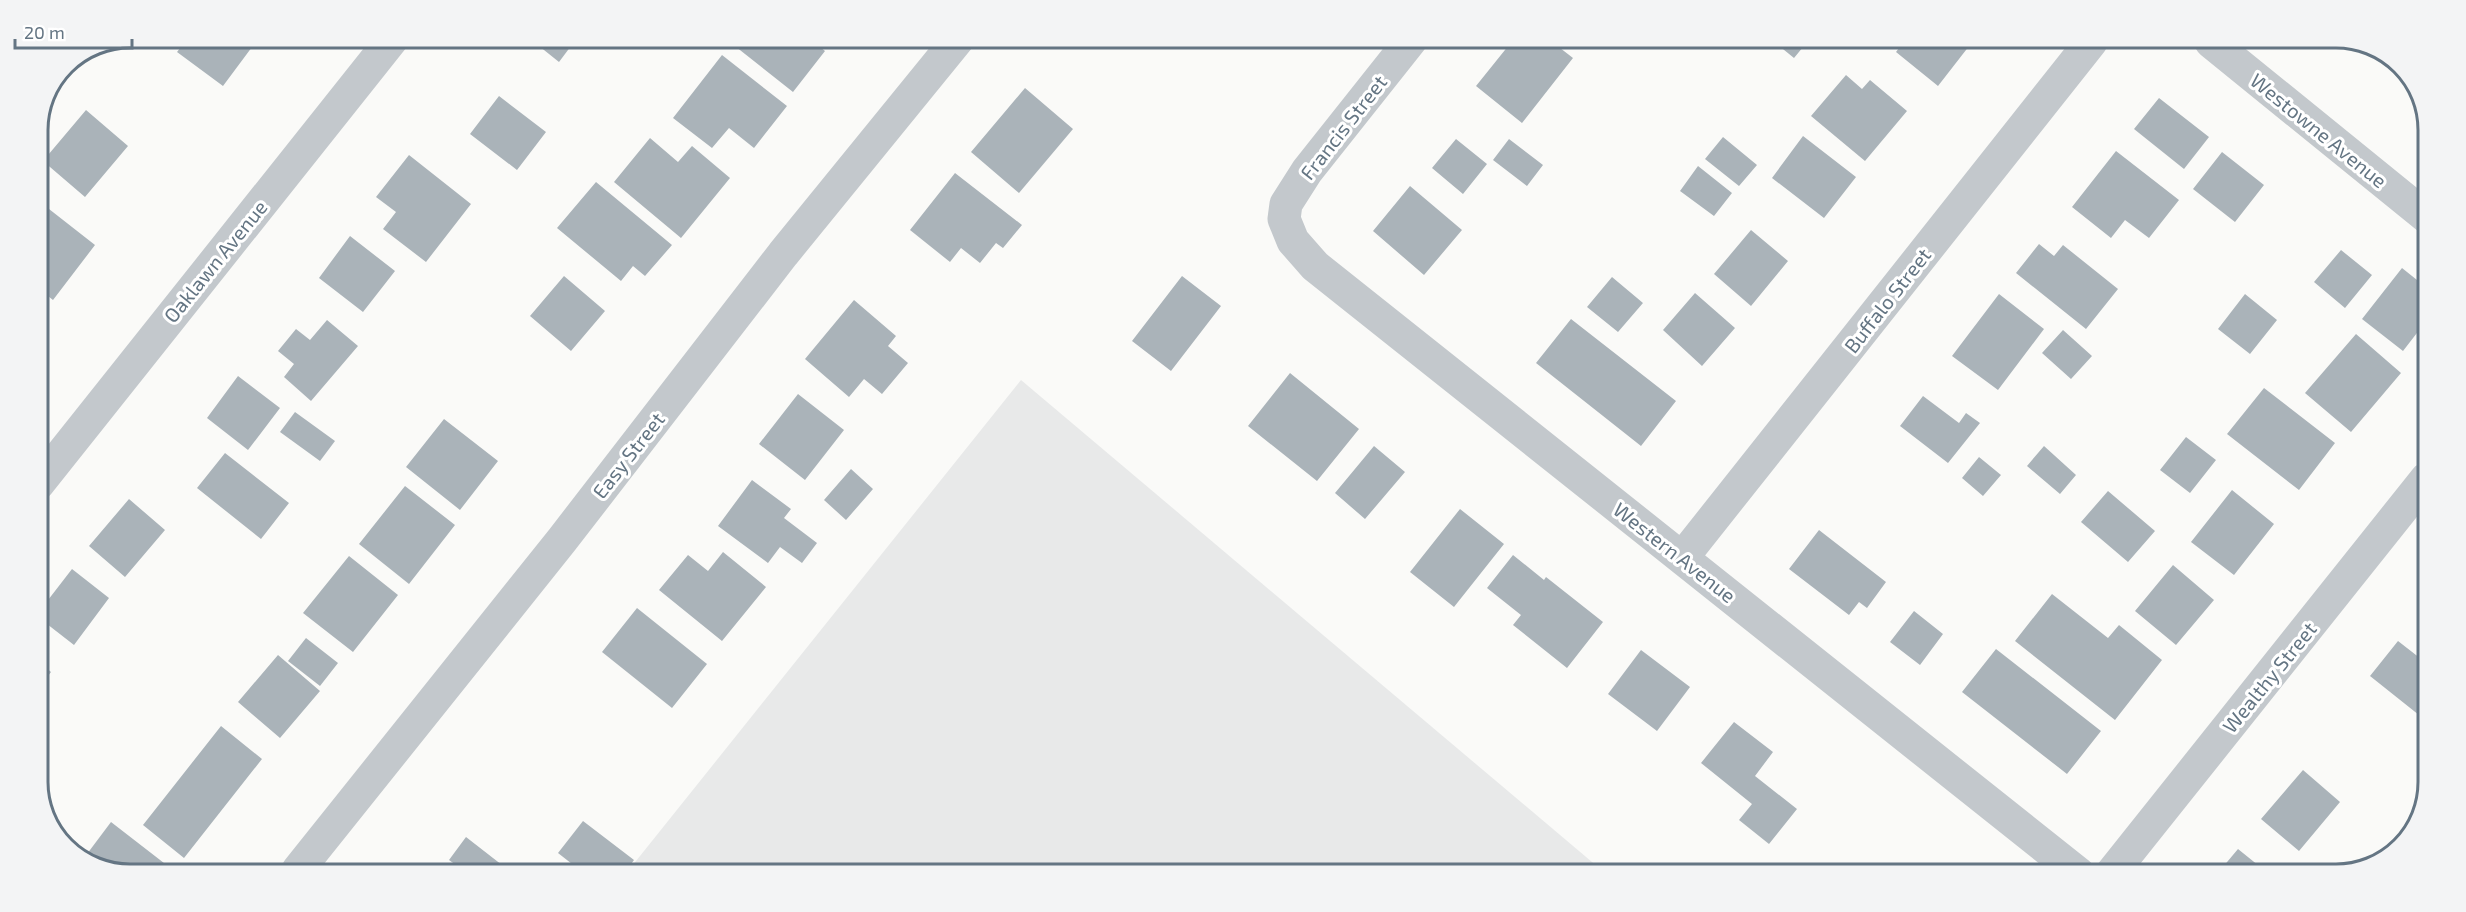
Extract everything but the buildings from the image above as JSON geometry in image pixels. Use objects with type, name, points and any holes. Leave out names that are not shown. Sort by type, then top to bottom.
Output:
[{"type":"street","name":"Oaklawn Avenue","points":[[48,471],[385,48]]},
{"type":"street","name":"Easy Street","points":[[303,864],[562,540],[783,254],[951,48]]},
{"type":"street","name":"Francis Street","points":[[1284,219],[1286,204],[1307,171],[1405,48]]},
{"type":"street","name":"Buffalo Street","points":[[1682,558],[2086,48]]},
{"type":"street","name":"Westowne Avenue","points":[[2218,48],[2418,210]]},
{"type":"street","name":"Western Avenue","points":[[1284,219],[1293,241],[1315,266],[2066,864]]},
{"type":"street","name":"Wealthy Street","points":[[2119,864],[2418,490]]},
{"type":"shaded area","points":[[1021,380],[1594,864],[634,864]]}]
